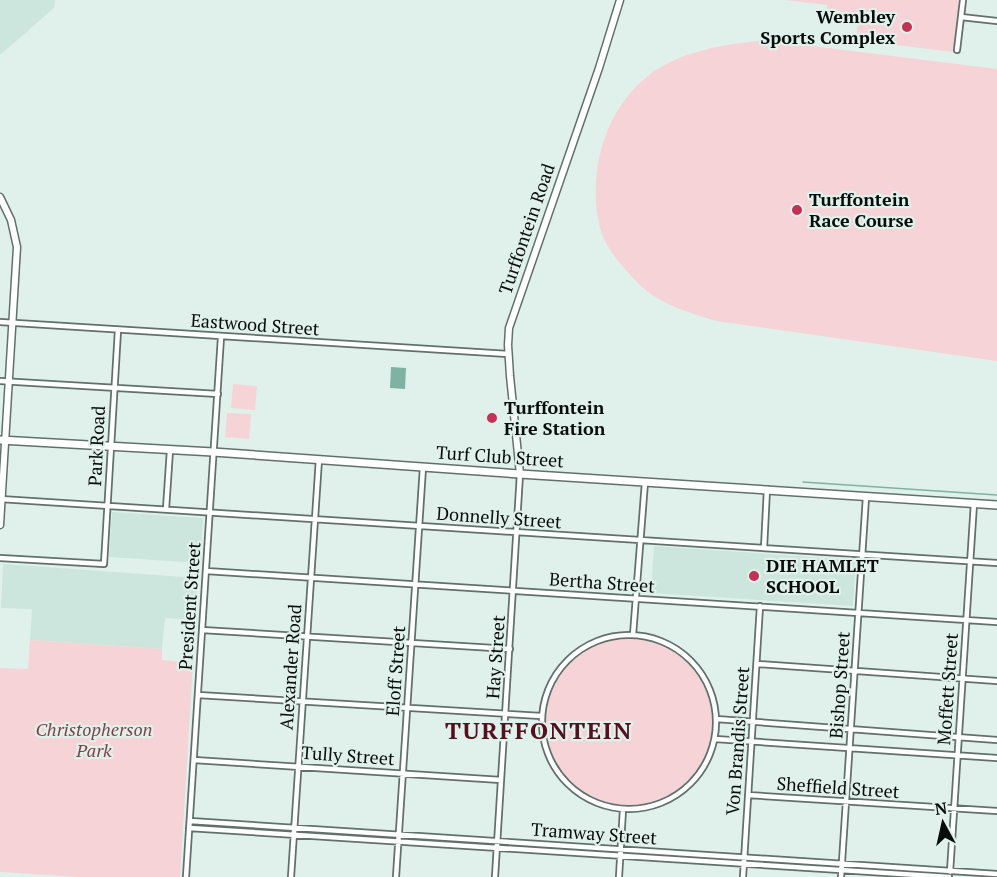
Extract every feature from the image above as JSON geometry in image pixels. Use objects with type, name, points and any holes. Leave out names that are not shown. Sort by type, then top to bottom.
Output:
[{"type":"main road","name":"Turf Club Street","points":[[3,440],[997,505]]},
{"type":"street","name":"Turffontein Road","points":[[520,474],[508,334],[620,0]]},
{"type":"street","points":[[957,50],[963,0]]},
{"type":"street","points":[[961,17],[997,21]]},
{"type":"street","points":[[0,197],[16,240],[0,525]]},
{"type":"street","name":"Eastwood Street","points":[[0,322],[508,354]]},
{"type":"street","name":"Park Road","points":[[0,558],[104,564],[117,330]]},
{"type":"street","name":"President Street","points":[[186,877],[221,337]]},
{"type":"street","points":[[0,381],[218,394]]},
{"type":"street","points":[[166,509],[170,450]]},
{"type":"street","name":"Alexander Road","points":[[291,877],[319,459]]},
{"type":"street","name":"Eloff Street","points":[[396,877],[423,467]]},
{"type":"street","name":"Hay Street","points":[[495,877],[520,474]]},
{"type":"street","points":[[633,635],[645,482]]},
{"type":"street","points":[[764,548],[768,489]]},
{"type":"street","name":"Bishop Street","points":[[841,877],[866,495]]},
{"type":"street","name":"Donnelly Street","points":[[1,499],[997,563]]},
{"type":"street","name":"Moffett Street","points":[[950,877],[974,503]]},
{"type":"street","name":"Bertha Street","points":[[206,571],[997,622]]},
{"type":"street","name":"Von Brandis Street","points":[[743,877],[760,606]]},
{"type":"street","points":[[202,630],[510,649]]},
{"type":"street","points":[[633,635],[665,643],[691,661],[709,688],[716,719],[715,739],[706,764],[682,791],[659,804],[623,809],[604,806],[586,798],[563,780],[547,755],[542,736],[541,716],[543,702],[551,682],[558,670],[573,655],[591,643],[605,638],[633,635]]},
{"type":"street","points":[[757,664],[997,681]]},
{"type":"street","points":[[198,695],[541,716]]},
{"type":"street","points":[[716,719],[997,740]]},
{"type":"street","points":[[715,739],[997,758]]},
{"type":"street","name":"Tully Street","points":[[194,760],[501,780]]},
{"type":"street","name":"Sheffield Street","points":[[748,795],[997,812]]},
{"type":"street","points":[[618,877],[623,809]]},
{"type":"street","name":"Tramway Street","points":[[190,821],[562,845],[681,860],[794,867],[997,874]]},
{"type":"street","points":[[241,831],[242,824]]},
{"type":"street","name":"Tramway Street","points":[[189,828],[561,852],[682,853],[794,860],[842,867]]},
{"type":"street","points":[[449,838],[449,845]]},
{"type":"street","points":[[561,852],[562,845]]},
{"type":"street","points":[[658,852],[658,858]]},
{"type":"street","points":[[681,860],[682,853]]},
{"type":"street","points":[[794,860],[794,867]]},
{"type":"street","name":"Tramway Street","points":[[896,870],[950,877]]},
{"type":"shaded area","points":[[0,0],[55,0],[54,8],[0,55]]},
{"type":"shaded area","points":[[391,367],[406,368],[405,389],[390,388]]},
{"type":"shaded area","points":[[112,512],[203,518],[200,563],[109,557]]},
{"type":"shaded area","name":"DIE HAMLET SCHOOL","points":[[654,546],[856,560],[853,606],[651,593]]},
{"type":"shaded area","points":[[3,564],[198,578],[196,620],[165,618],[162,649],[30,640],[32,609],[1,608]]},
{"type":"green space","name":"Wembley Sports Complex","points":[[785,0],[959,0],[953,52],[856,40],[859,13],[827,10],[827,5]]},
{"type":"green space","name":"Turffontein Race Course","points":[[764,40],[997,69],[997,361],[716,321],[658,299],[642,287],[617,260],[600,228],[596,187],[603,145],[620,107],[648,76],[674,60],[703,50]]},
{"type":"green space","points":[[233,384],[257,386],[255,410],[231,408]]},
{"type":"green space","points":[[227,413],[251,414],[249,439],[225,437]]},
{"type":"green space","points":[[629,639],[645,640],[661,645],[688,663],[706,690],[711,706],[711,738],[706,754],[688,781],[661,799],[645,804],[629,805],[613,804],[597,799],[570,781],[552,754],[547,738],[546,722],[547,706],[552,690],[570,663],[597,645],[613,640]]},
{"type":"green space","name":"Christopherson Park","points":[[30,640],[162,649],[162,660],[193,663],[180,877],[81,877],[0,872],[0,668],[28,669]]},
{"type":"waterway","points":[[803,482],[997,495]]},
{"type":"place","name":"Wembley Sports Complex","points":[[907,27]]},
{"type":"place","name":"Turffontein Race Course","points":[[797,210]]},
{"type":"place","name":"Turffontein Fire Station","points":[[492,418]]},
{"type":"place","name":"DIE HAMLET SCHOOL","points":[[754,576]]},
{"type":"district","name":"TURFFONTEIN","points":[[539,731]]}]
